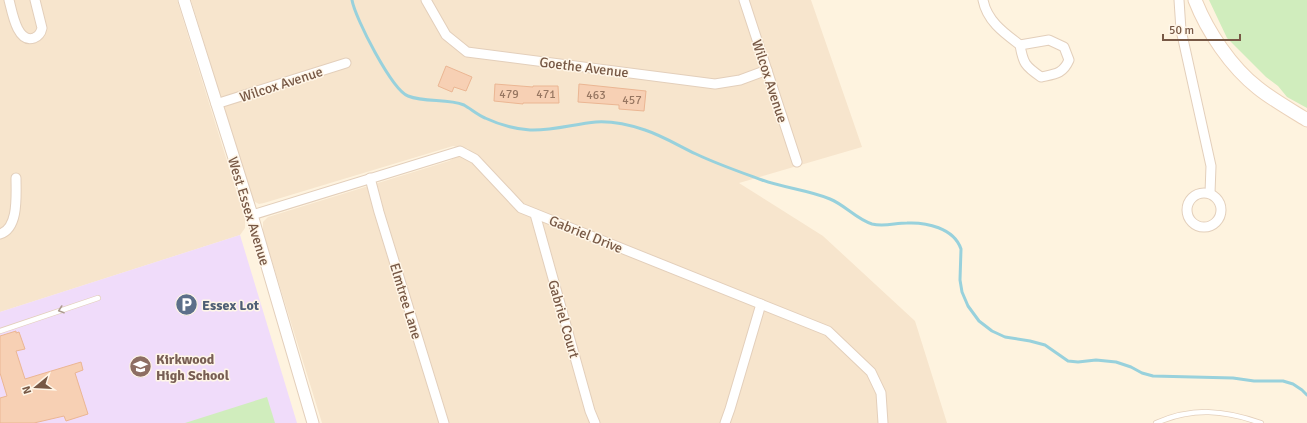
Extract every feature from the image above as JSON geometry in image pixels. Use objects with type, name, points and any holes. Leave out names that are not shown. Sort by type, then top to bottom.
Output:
[{"type":"main road","points":[[1195,0],[1199,11],[1214,37],[1232,62],[1258,88],[1307,120]]},
{"type":"street","points":[[9,0],[20,33],[24,37],[30,39],[38,36],[41,33],[42,28],[34,0]]},
{"type":"street","name":"West Essex Avenue","points":[[184,0],[252,215],[313,423]]},
{"type":"street","name":"Goethe Avenue","points":[[426,0],[446,35],[467,52],[715,84],[740,80],[767,70]]},
{"type":"street","name":"Wilcox Avenue","points":[[744,0],[797,162]]},
{"type":"street","points":[[983,0],[988,13],[1000,29],[1020,44],[1049,40],[1064,47],[1069,60],[1064,70],[1040,77],[1029,69],[1022,58],[1020,44]]},
{"type":"street","points":[[1179,0],[1181,30],[1210,166],[1210,193]]},
{"type":"street","name":"Wilcox Avenue","points":[[216,104],[346,63]]},
{"type":"street","name":"Gabriel Drive","points":[[252,215],[460,151],[475,159],[522,208],[828,331],[871,372],[881,393],[883,423]]},
{"type":"street","points":[[0,234],[11,225],[15,213],[16,178]]},
{"type":"street","name":"Elmtree Lane","points":[[370,178],[379,212],[444,423]]},
{"type":"street","name":"Gabriel Court","points":[[535,214],[590,411],[595,423]]},
{"type":"street","points":[[725,423],[761,304]]},
{"type":"lane","points":[[0,331],[98,298]]},
{"type":"lane","points":[[1156,423],[1180,415],[1198,412],[1211,412],[1240,416],[1261,423]]},
{"type":"shaded area","points":[[0,0],[177,0],[245,219],[245,228],[240,235],[0,312]]},
{"type":"shaded area","points":[[191,0],[811,0],[862,147],[739,183],[823,236],[915,321],[947,423],[322,423],[263,232],[263,222],[268,217],[449,161],[469,149],[453,146],[264,203],[259,204],[255,202],[251,197]]},
{"type":"shaded area","name":"Kirkwood High School","points":[[240,235],[297,423],[0,423],[0,312]]},
{"type":"green space","points":[[1209,0],[1307,0],[1307,108],[1287,97],[1278,86],[1266,77],[1227,38]]},
{"type":"green space","points":[[267,397],[275,423],[185,423]]},
{"type":"building","points":[[446,66],[472,77],[466,91],[454,87],[452,92],[438,86]]},
{"type":"building","points":[[495,84],[533,87],[558,86],[559,103],[523,104],[494,101]]},
{"type":"building","points":[[579,84],[646,91],[644,111],[619,109],[619,105],[578,102]]},
{"type":"building","points":[[16,331],[16,333],[19,332],[25,349],[16,351],[25,379],[81,362],[83,370],[75,373],[88,414],[66,421],[64,416],[34,423],[0,423],[0,398],[7,396],[0,373],[0,336]]},
{"type":"waterway","points":[[352,0],[367,37],[384,68],[401,91],[408,96],[457,103],[464,105],[490,120],[507,126],[530,130],[596,122],[633,126],[658,135],[704,158],[737,171],[770,183],[813,193],[830,199],[866,222],[881,225],[914,223],[931,225],[946,231],[952,236],[961,249],[960,280],[962,292],[968,306],[979,321],[992,331],[1005,337],[1045,345],[1068,361],[1078,362],[1096,360],[1116,362],[1153,376],[1283,381],[1293,384],[1307,395]]},
{"type":"place","name":"Essex Lot","points":[[186,305]]},
{"type":"place","name":"Kirkwood High School","points":[[140,367]]}]
